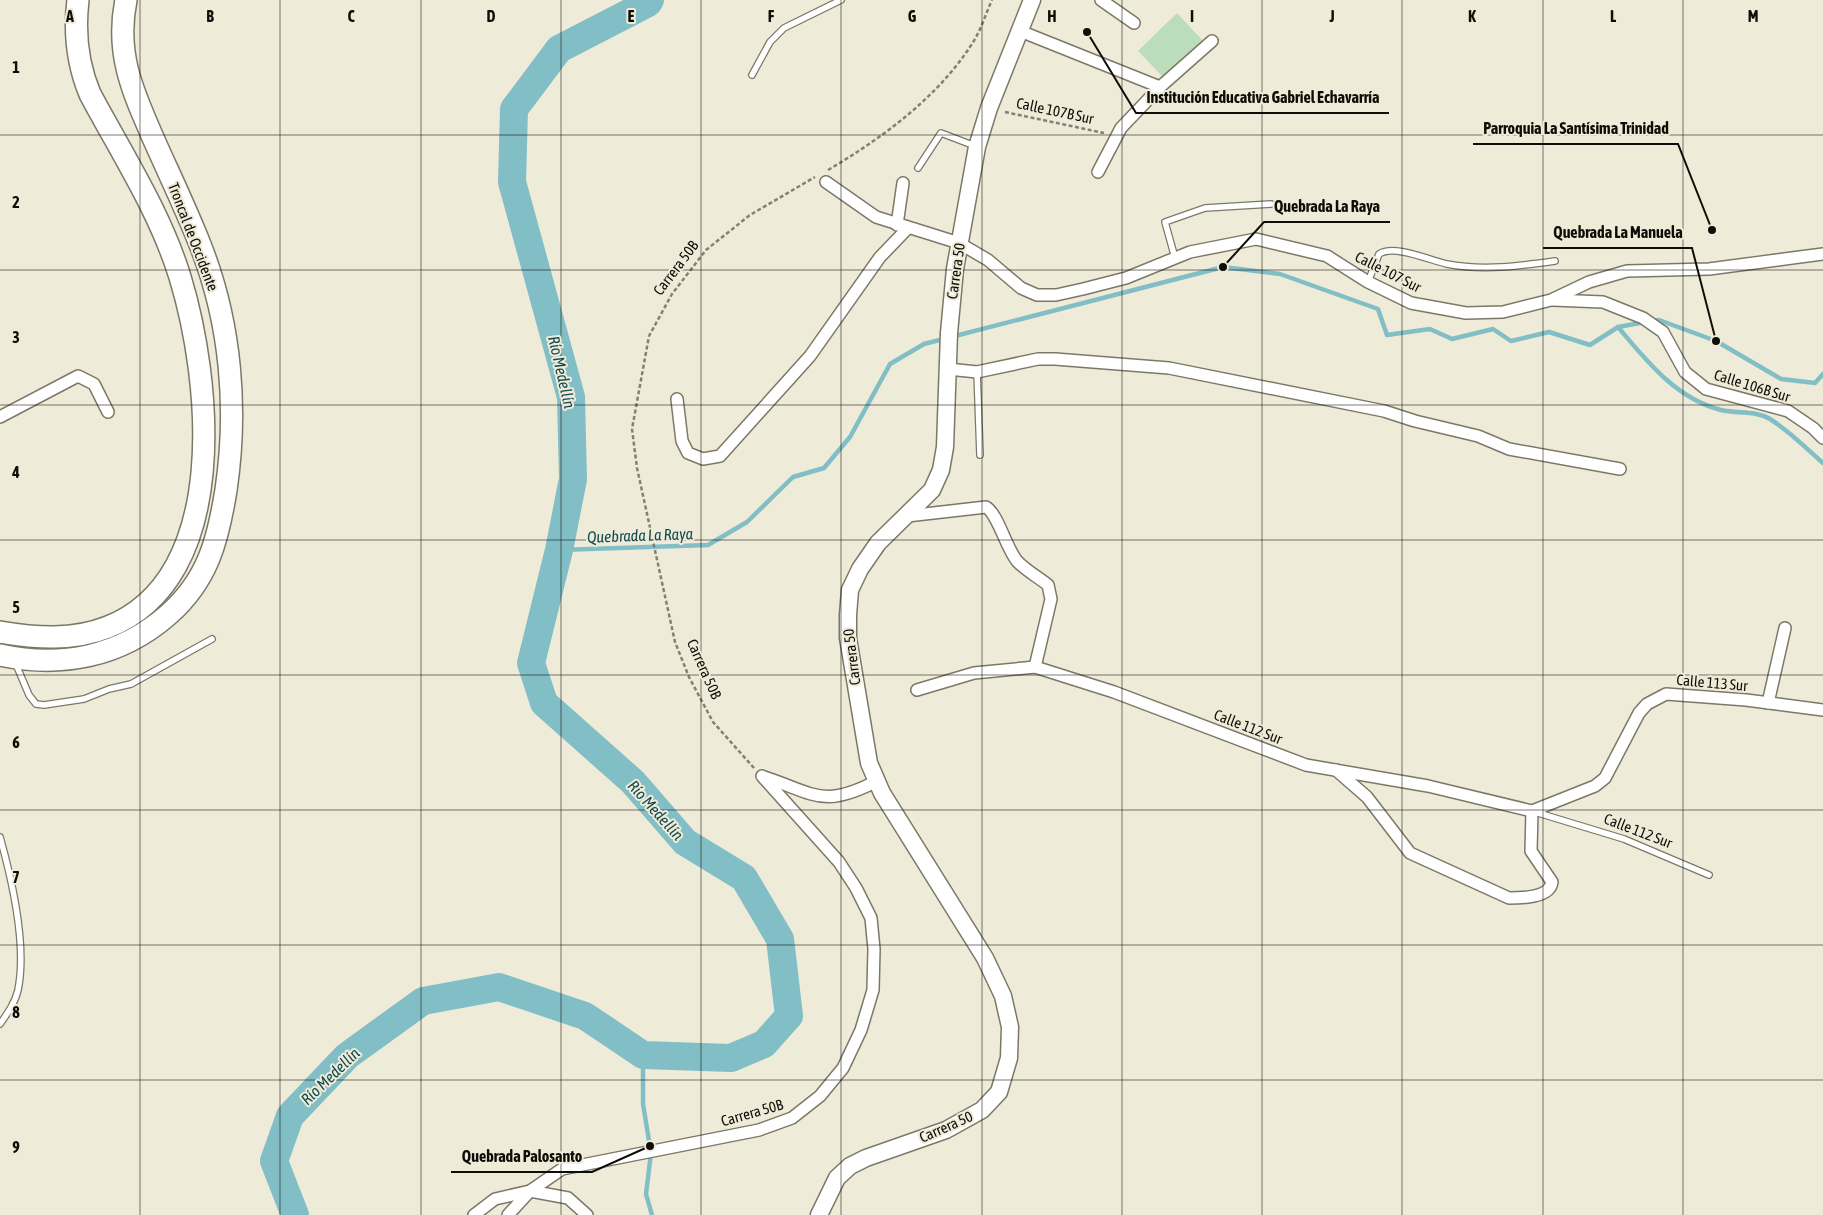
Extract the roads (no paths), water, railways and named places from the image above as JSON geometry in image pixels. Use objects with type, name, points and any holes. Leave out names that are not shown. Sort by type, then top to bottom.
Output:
[{"type":"highway","name":"Troncal de Occidente","points":[[0,632],[60,638],[81,635],[108,628],[142,608],[166,583],[180,559],[197,502],[204,464],[205,426],[201,376],[187,300],[160,222],[90,94],[84,78],[76,40],[78,0]]},
{"type":"highway","name":"Troncal de Occidente","points":[[7,656],[56,661],[84,658],[115,649],[157,625],[193,588],[206,566],[216,542],[223,517],[230,466],[231,414],[227,346],[212,278],[201,247],[128,81],[121,35],[126,0]]},
{"type":"main road","name":"Carrera 50","points":[[819,1215],[837,1178],[850,1166],[866,1158],[946,1130],[982,1110],[999,1092],[1009,1058],[1010,1027],[1003,996],[985,958],[897,817],[869,763],[848,638],[850,590],[860,569],[878,543],[932,490],[941,470],[945,447],[949,337],[959,243],[977,147],[989,108],[1032,0]]},
{"type":"street","points":[[1101,0],[1134,23]]},
{"type":"street","points":[[1020,31],[1160,87]]},
{"type":"street","points":[[1098,172],[1115,136],[1160,87],[1212,41]]},
{"type":"street","name":"Calle 107 Sur","points":[[823,177],[863,210],[902,227],[959,243],[988,260],[1021,288],[1037,295],[1056,295],[1126,278],[1190,252],[1256,239],[1327,256],[1368,282],[1411,303],[1466,313],[1504,312],[1551,300],[1589,282],[1627,270],[1709,270],[1823,254]]},
{"type":"street","points":[[677,399],[682,441],[688,453],[702,459],[720,456],[810,356],[902,227],[903,183]]},
{"type":"street","name":"Calle 106B Sur","points":[[1551,300],[1603,302],[1643,318],[1664,332],[1684,372],[1706,389],[1788,411],[1813,428],[1823,438]]},
{"type":"street","points":[[948,369],[977,372],[1038,359],[1169,368],[1384,411],[1415,421],[1478,436],[1509,449],[1620,469]]},
{"type":"street","points":[[0,417],[78,376],[94,384],[108,412]]},
{"type":"street","points":[[907,516],[986,507],[991,511],[1002,537],[1017,562],[1048,585],[1051,590],[1051,599],[1035,667],[974,673],[917,690]]},
{"type":"street","points":[[1768,703],[1786,628]]},
{"type":"street","name":"Calle 112 Sur","points":[[1035,667],[1114,692],[1306,765],[1428,786],[1532,811]]},
{"type":"street","name":"Calle 113 Sur","points":[[1532,811],[1595,786],[1605,778],[1639,714],[1647,704],[1666,694],[1823,710]]},
{"type":"street","points":[[1336,770],[1367,797],[1410,853],[1508,898],[1524,898],[1547,892],[1552,886],[1552,882],[1531,851],[1532,811]]},
{"type":"street","name":"Carrera 50B","points":[[508,1215],[530,1191],[562,1169],[759,1130],[792,1118],[820,1096],[843,1068],[861,1030],[873,990],[874,949],[871,918],[856,888],[839,862],[762,776],[816,796],[829,798],[854,793],[877,781]]},
{"type":"street","points":[[474,1215],[495,1199],[530,1191],[568,1198],[586,1215]]},
{"type":"lane","points":[[752,75],[770,42],[784,28],[841,0]]},
{"type":"lane","points":[[918,168],[941,133],[977,147]]},
{"type":"lane","points":[[1175,258],[1165,222],[1205,208],[1271,204]]},
{"type":"lane","points":[[1368,282],[1380,254],[1392,249],[1447,264],[1498,268],[1555,261]]},
{"type":"lane","points":[[977,372],[980,456]]},
{"type":"lane","points":[[7,656],[29,695],[36,704],[44,705],[84,699],[109,689],[131,684],[212,639]]},
{"type":"lane","name":"Calle 112 Sur","points":[[1532,811],[1624,839],[1709,875]]},
{"type":"lane","points":[[0,837],[14,888],[20,962],[18,990],[10,1009],[0,1024]]},
{"type":"waterway","name":"Río Medellín","points":[[295,1215],[274,1161],[290,1116],[347,1056],[423,1001],[499,987],[585,1016],[643,1055],[731,1058],[764,1044],[789,1016],[780,939],[744,878],[685,842],[633,782],[544,703],[531,663],[559,550],[573,479],[571,397],[512,182],[514,109],[559,49],[648,3],[650,0]]},
{"type":"waterway","name":"Quebrada La Raya","points":[[559,550],[708,545],[747,522],[793,477],[824,468],[850,437],[890,364],[924,344],[1223,267],[1280,274],[1378,309],[1387,335],[1430,329],[1452,339],[1493,329],[1511,341],[1549,332],[1590,345],[1618,327],[1651,365],[1676,388],[1705,405],[1721,410],[1758,414],[1770,419],[1791,434],[1823,463]]},
{"type":"waterway","points":[[1652,321],[1659,320],[1716,341],[1781,379],[1815,383],[1823,374]]},
{"type":"waterway","points":[[1618,327],[1645,322]]},
{"type":"waterway","points":[[643,1055],[643,1104],[651,1153],[646,1194],[652,1215]]},
{"type":"place","name":"Institución Educativa Gabriel Echavarría","points":[[1087,32]]},
{"type":"place","name":"Parroquia La Santísima Trinidad","points":[[1712,230]]},
{"type":"place","name":"Quebrada La Raya","points":[[1223,267]]},
{"type":"place","name":"Quebrada La Manuela","points":[[1716,341]]},
{"type":"place","name":"Quebrada Palosanto","points":[[650,1146]]}]
